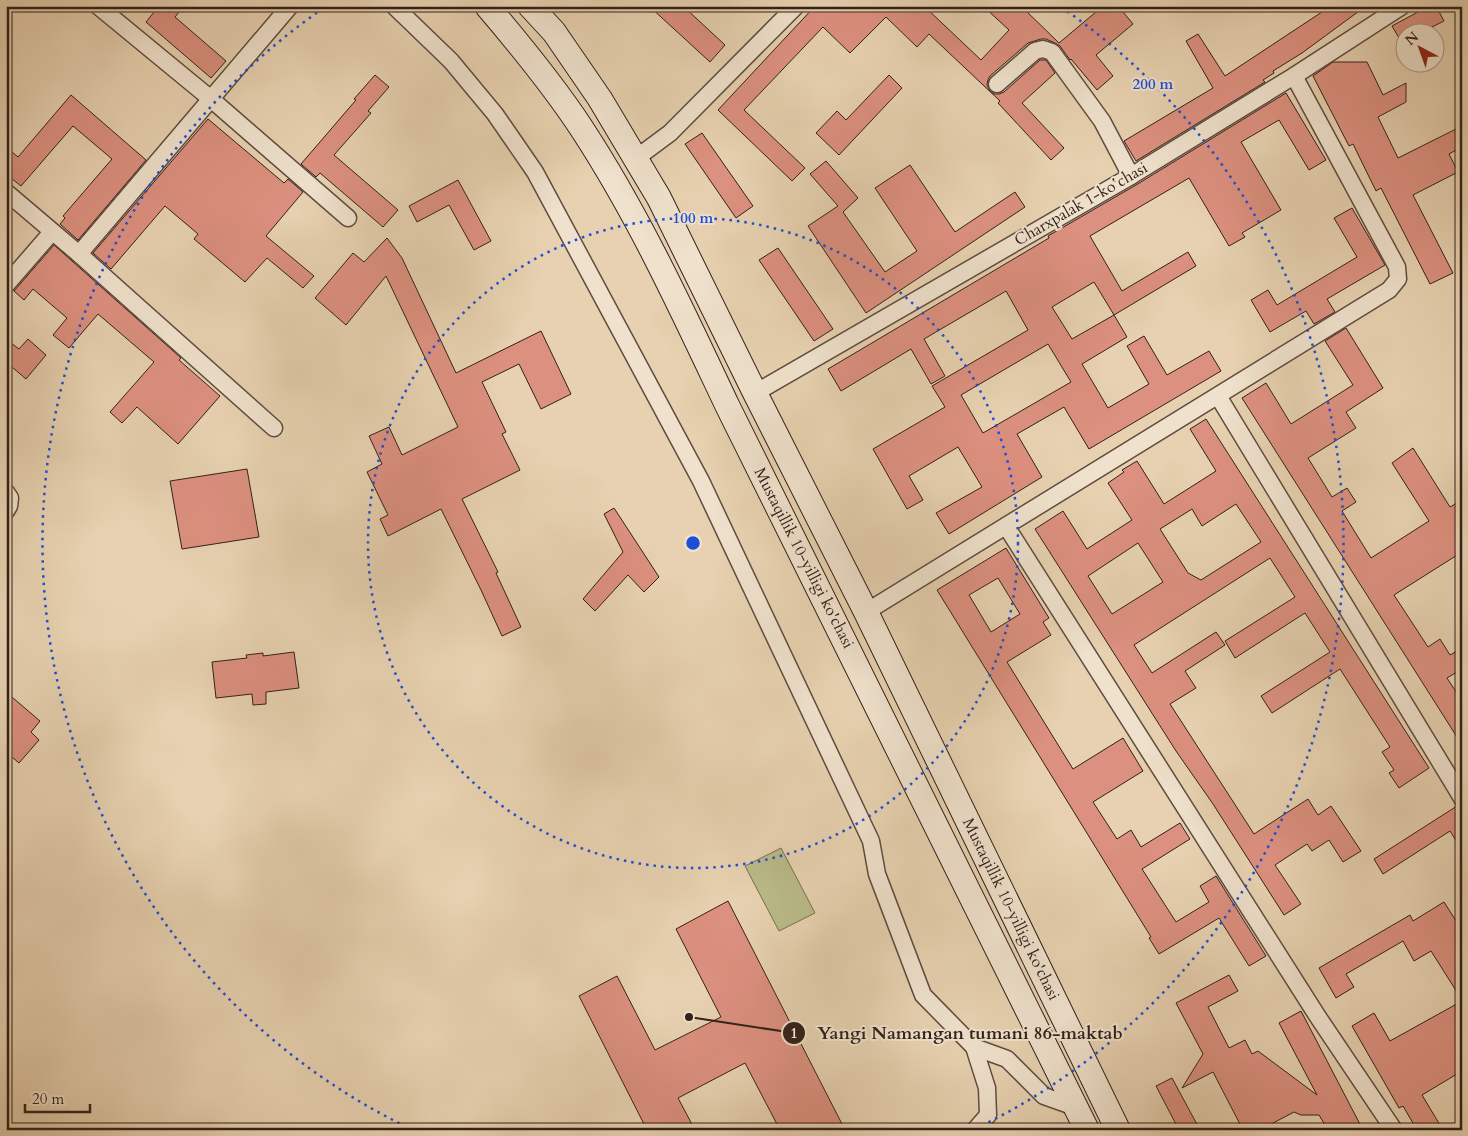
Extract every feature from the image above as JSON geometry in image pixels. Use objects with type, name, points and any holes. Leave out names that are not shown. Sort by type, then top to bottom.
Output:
[{"type":"main road","name":"Mustaqillik 10-yilligi ko'chasi","points":[[487,6],[536,64],[582,129],[619,189],[677,300],[1087,1130]]},
{"type":"main road","name":"Mustaqillik 10-yilligi ko'chasi","points":[[530,6],[554,32],[600,99],[659,198],[866,612],[1118,1130]]},
{"type":"street","points":[[98,6],[211,99],[348,218]]},
{"type":"street","points":[[79,254],[290,6]]},
{"type":"street","points":[[394,6],[451,61],[495,114],[535,172],[701,481],[871,841],[877,874],[923,995],[974,1047],[1007,1059],[1044,1096],[1075,1107]]},
{"type":"street","points":[[635,159],[670,133],[796,6]]},
{"type":"street","name":"Charxpalak 1-koʻchasi","points":[[755,393],[1130,176],[1294,76],[1402,6]]},
{"type":"street","points":[[997,84],[1035,51],[1043,49],[1052,52],[1102,121],[1130,176]]},
{"type":"street","points":[[866,612],[1389,290],[1398,280],[1397,266],[1294,76]]},
{"type":"street","points":[[6,192],[79,254],[274,428]]},
{"type":"street","points":[[6,285],[52,232]]},
{"type":"street","points":[[1218,396],[1462,798]]},
{"type":"street","points":[[6,492],[10,498],[6,511]]},
{"type":"street","points":[[1006,526],[1318,1017],[1394,1130]]},
{"type":"street","points":[[974,1047],[986,1088],[988,1114],[975,1130]]},
{"type":"green space","points":[[781,848],[815,913],[779,931],[745,866]]},
{"type":"building","points":[[159,6],[184,6],[175,17],[226,61],[211,78],[146,22]]},
{"type":"building","points":[[649,6],[683,6],[725,45],[710,62]]},
{"type":"building","points":[[815,6],[924,6],[981,60],[1009,30],[983,6],[1021,6],[1059,43],[1103,6],[1118,6],[1133,24],[1096,55],[1113,76],[1097,90],[1060,46],[1046,39],[1028,43],[990,76],[987,85],[990,91],[994,94],[999,94],[1004,92],[1040,60],[1046,60],[1055,73],[1022,103],[1064,148],[1051,160],[998,103],[1000,101],[929,34],[917,47],[886,17],[850,53],[823,27],[744,110],[805,168],[792,181],[718,110]]},
{"type":"building","points":[[1331,6],[1366,6],[1302,53],[1273,71],[1274,73],[1263,80],[1265,82],[1136,161],[1124,141],[1213,88],[1186,41],[1198,34],[1225,76]]},
{"type":"building","points":[[1429,6],[1436,6],[1444,21],[1442,22],[1399,22]]},
{"type":"building","points":[[1396,24],[1396,33],[1392,26]]},
{"type":"building","points":[[1333,62],[1367,62],[1383,95],[1406,83],[1406,102],[1378,117],[1398,158],[1462,126],[1462,147],[1449,154],[1458,172],[1413,195],[1453,273],[1430,284],[1381,188],[1376,191],[1353,144],[1349,146],[1313,76]]},
{"type":"building","points":[[375,75],[389,87],[368,111],[371,113],[334,155],[398,210],[383,227],[320,173],[316,177],[301,164]]},
{"type":"building","points":[[889,75],[902,88],[839,155],[816,133],[837,111],[846,120]]},
{"type":"building","points":[[1286,93],[1326,160],[1309,170],[1279,120],[1241,142],[1281,210],[1242,233],[1245,237],[1229,246],[1189,178],[1090,236],[1122,291],[1188,252],[1196,266],[1114,315],[1127,337],[1082,364],[1108,408],[1149,384],[1127,346],[1144,336],[1167,375],[1209,351],[1221,371],[1089,449],[1064,407],[1017,434],[1042,477],[949,534],[936,513],[982,487],[958,447],[909,476],[923,500],[907,509],[873,449],[945,407],[932,386],[1028,330],[1006,291],[924,339],[945,376],[931,384],[911,349],[841,391],[828,369]],"holes":[[[1094,282],[1114,315],[1072,339],[1052,307]],[[1048,344],[1071,382],[983,433],[961,395]]]},
{"type":"building","points":[[71,95],[146,160],[78,240],[60,224],[65,218],[63,216],[112,159],[73,126],[21,186],[6,174],[6,147],[18,157]]},
{"type":"building","points":[[208,119],[284,183],[288,179],[303,192],[266,236],[314,276],[303,288],[267,258],[245,282],[194,239],[198,234],[165,206],[111,269],[93,253]]},
{"type":"building","points":[[702,133],[753,206],[736,218],[685,144]]},
{"type":"building","points":[[826,161],[858,198],[843,212],[885,272],[917,251],[875,188],[910,165],[955,232],[1015,192],[1025,207],[866,313],[808,226],[838,206],[810,174]]},
{"type":"building","points":[[458,180],[491,241],[474,250],[449,205],[417,222],[409,206]]},
{"type":"building","points":[[1352,208],[1385,265],[1327,299],[1335,312],[1314,324],[1306,311],[1270,332],[1251,300],[1268,290],[1277,305],[1357,257],[1334,218]]},
{"type":"building","points":[[387,238],[402,258],[456,373],[541,331],[571,394],[541,409],[519,364],[482,382],[506,432],[502,434],[520,470],[462,499],[498,572],[496,573],[521,627],[502,636],[441,509],[388,536],[380,519],[388,515],[367,472],[382,464],[369,436],[389,427],[402,455],[458,427],[386,276],[346,325],[315,298],[353,253],[364,262]]},
{"type":"building","points":[[54,245],[181,358],[179,360],[220,396],[178,444],[137,407],[122,423],[110,412],[154,362],[98,314],[69,348],[53,335],[67,318],[33,289],[24,300],[14,291]]},
{"type":"building","points":[[778,248],[833,329],[814,341],[759,260]]},
{"type":"building","points":[[1346,328],[1383,388],[1346,412],[1356,428],[1308,458],[1332,497],[1347,488],[1356,502],[1342,511],[1371,558],[1429,521],[1392,463],[1413,448],[1450,507],[1462,500],[1462,552],[1394,595],[1428,647],[1440,639],[1450,655],[1462,648],[1462,669],[1447,678],[1462,701],[1462,745],[1242,398],[1266,383],[1291,424],[1353,385],[1325,341]]},
{"type":"building","points":[[6,339],[19,349],[28,339],[46,355],[26,379],[6,362]]},
{"type":"building","points":[[1206,419],[1429,768],[1399,788],[1389,773],[1394,770],[1382,752],[1390,747],[1340,669],[1272,713],[1261,696],[1330,652],[1305,613],[1235,658],[1225,641],[1295,597],[1270,558],[1134,645],[1152,673],[1216,632],[1225,645],[1185,671],[1196,688],[1170,704],[1254,834],[1308,799],[1318,815],[1331,806],[1361,851],[1343,862],[1329,840],[1312,851],[1307,844],[1275,865],[1301,904],[1284,915],[1213,804],[1176,751],[1035,529],[1063,511],[1087,549],[1132,520],[1108,483],[1124,472],[1122,470],[1137,461],[1164,504],[1216,471],[1190,429]],"holes":[[[1236,504],[1261,542],[1201,580],[1188,573],[1160,529],[1192,509],[1202,526]],[[1138,543],[1163,582],[1112,614],[1088,576]]]},
{"type":"building","points":[[247,469],[259,537],[182,549],[170,481]]},
{"type":"building","points":[[614,508],[659,577],[644,592],[628,575],[595,611],[583,599],[623,552],[604,514]]},
{"type":"building","points":[[1006,548],[1049,618],[1043,622],[1051,635],[1007,662],[1073,769],[1123,738],[1143,771],[1093,802],[1117,839],[1131,830],[1141,847],[1180,823],[1190,839],[1142,869],[1176,922],[1209,902],[1200,886],[1216,876],[1266,956],[1249,966],[1219,918],[1159,954],[1149,938],[1151,937],[937,590]],"holes":[[[998,578],[1020,614],[991,632],[969,595]]]},
{"type":"building","points":[[294,652],[299,688],[266,692],[266,704],[253,705],[252,694],[216,698],[212,662],[247,658],[246,655],[263,653],[263,656]]},
{"type":"building","points":[[6,692],[40,721],[31,732],[39,740],[19,763],[6,752]]},
{"type":"building","points":[[1457,806],[1462,808],[1462,850],[1450,831],[1383,874],[1374,859]]},
{"type":"building","points":[[728,901],[842,1124],[830,1130],[780,1130],[745,1063],[678,1098],[695,1130],[647,1130],[579,996],[617,976],[655,1050],[721,1017],[676,929]]},
{"type":"building","points":[[1444,902],[1462,930],[1462,1000],[1431,951],[1414,961],[1403,941],[1346,974],[1354,987],[1336,998],[1319,968],[1410,915],[1413,921]]},
{"type":"building","points":[[1229,975],[1238,991],[1208,1007],[1229,1048],[1245,1040],[1252,1054],[1258,1051],[1317,1095],[1279,1023],[1301,1011],[1363,1130],[1328,1130],[1319,1115],[1301,1115],[1294,1112],[1260,1130],[1243,1130],[1213,1072],[1182,1088],[1203,1054],[1176,1003]]},
{"type":"building","points":[[1462,1001],[1462,1071],[1422,1095],[1443,1130],[1417,1130],[1403,1106],[1399,1108],[1352,1026],[1374,1013],[1390,1041]]},
{"type":"building","points":[[1172,1078],[1200,1130],[1179,1130],[1156,1086]]},
{"type":"place","name":"Yangi Namangan tumani 86-maktab","points":[[689,1017]]}]
